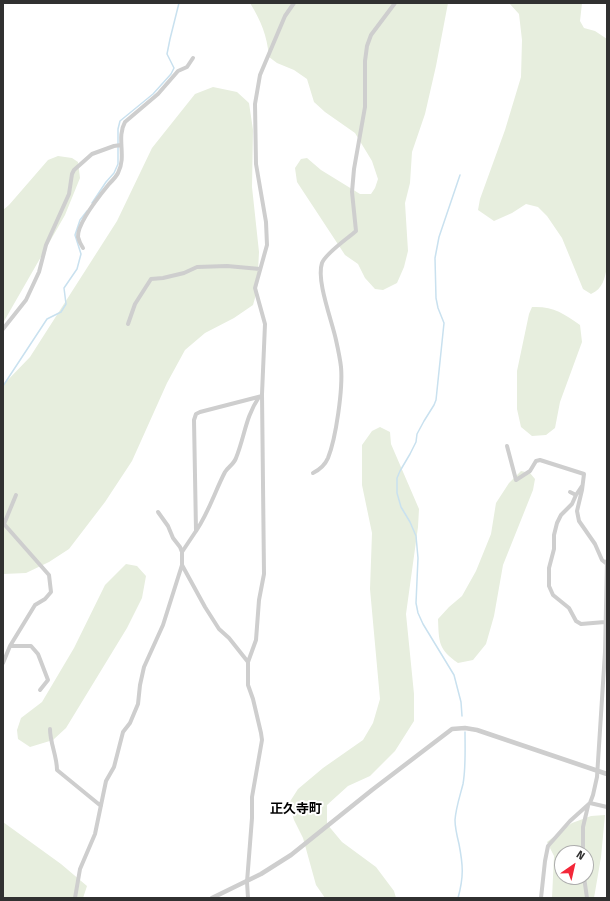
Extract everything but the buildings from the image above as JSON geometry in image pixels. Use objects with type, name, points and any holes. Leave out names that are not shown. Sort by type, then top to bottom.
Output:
[{"type":"street","points":[[248,898],[247,882],[252,818],[252,797],[262,740],[253,699],[248,686],[248,662],[256,640],[259,600],[264,574],[260,396],[265,324],[255,288],[267,245],[266,222],[256,164],[256,104],[260,75],[285,16],[294,3]]},
{"type":"street","points":[[313,473],[319,470],[327,459],[332,445],[341,387],[341,368],[337,341],[323,287],[321,273],[322,264],[324,258],[356,232],[352,192],[354,169],[365,107],[365,61],[367,46],[371,36],[395,3]]},
{"type":"street","points":[[83,248],[78,239],[82,222],[108,185],[118,174],[122,164],[122,127],[125,122],[158,94],[178,71],[186,67],[192,58]]},
{"type":"street","points":[[3,329],[26,300],[39,272],[46,245],[69,194],[74,170],[92,154],[121,145]]},
{"type":"street","points":[[128,324],[136,304],[151,279],[184,273],[197,267],[227,266],[260,269]]},
{"type":"street","points":[[196,530],[194,420],[196,414],[260,396]]},
{"type":"street","points":[[75,898],[80,869],[94,834],[106,781],[114,767],[123,732],[130,723],[138,704],[144,667],[163,625],[182,565],[182,552],[202,521],[226,471],[233,464],[237,456],[249,414],[260,396]]},
{"type":"street","points":[[507,446],[516,480],[530,471],[536,461],[540,460],[584,474],[577,511],[579,521],[594,544],[602,560],[607,564]]},
{"type":"street","points":[[583,483],[572,504],[561,515],[557,523],[554,535],[554,549],[549,568],[549,586],[553,595],[569,608],[576,621],[581,624],[605,622]]},
{"type":"street","points":[[570,492],[576,495]]},
{"type":"street","points":[[3,663],[9,648],[35,605],[45,599],[51,592],[49,575],[4,524],[16,494]]},
{"type":"street","points":[[158,512],[168,526],[173,538],[182,552]]},
{"type":"street","points":[[583,845],[583,827],[597,777],[596,772],[601,736],[606,637],[607,561]]},
{"type":"street","points":[[182,565],[219,629],[229,638],[248,662]]},
{"type":"street","points":[[3,648],[31,646],[38,654],[48,680],[40,690]]},
{"type":"street","points":[[212,898],[247,882],[291,855],[372,790],[452,730],[465,728],[476,730],[596,772],[607,774]]},
{"type":"street","points":[[50,729],[50,738],[57,762],[57,770],[101,806]]},
{"type":"street","points":[[541,898],[548,846],[570,821],[589,805],[607,806]]},
{"type":"street","points":[[585,885],[587,898]]},
{"type":"green space","points":[[250,3],[448,3],[425,114],[412,152],[410,183],[405,203],[408,251],[404,267],[397,283],[383,290],[375,289],[365,278],[358,264],[345,255],[297,182],[295,168],[301,159],[307,158],[321,170],[360,194],[371,194],[378,179],[372,161],[355,133],[325,112],[314,102],[307,79],[294,70],[277,63],[269,57],[263,28]]},
{"type":"green space","points":[[509,3],[582,3],[580,21],[584,28],[595,31],[607,39],[607,266],[601,286],[591,294],[583,289],[562,238],[547,216],[538,207],[526,204],[512,213],[494,221],[478,210],[480,199],[505,130],[521,77],[522,40],[519,14]]},
{"type":"green space","points":[[213,87],[237,92],[249,103],[253,130],[252,187],[259,252],[257,291],[253,305],[234,318],[205,333],[185,350],[167,383],[132,461],[105,502],[69,549],[49,562],[26,573],[3,574],[3,385],[30,357],[117,221],[152,148],[195,94]]},
{"type":"green space","points":[[58,156],[72,158],[78,162],[80,178],[65,215],[3,323],[3,210],[48,160]]},
{"type":"green space","points":[[532,307],[558,311],[580,325],[582,342],[560,402],[555,428],[546,435],[532,436],[521,427],[517,409],[517,371],[529,314]]},
{"type":"green space","points":[[380,427],[390,432],[391,444],[419,509],[418,527],[406,614],[414,694],[414,721],[395,751],[370,776],[348,786],[327,805],[327,824],[342,842],[376,867],[394,891],[396,898],[325,898],[316,885],[303,838],[294,820],[289,803],[298,789],[323,768],[363,740],[373,723],[380,699],[370,589],[372,533],[362,485],[362,445],[372,431]]},
{"type":"green space","points":[[521,471],[530,473],[535,479],[533,490],[503,565],[494,616],[486,644],[473,660],[458,663],[443,649],[439,639],[438,619],[462,596],[476,571],[491,534],[496,503],[509,483]]},
{"type":"green space","points":[[126,564],[137,566],[146,576],[142,598],[127,628],[66,728],[53,740],[30,747],[18,739],[17,730],[21,718],[42,702],[74,648],[105,585]]},
{"type":"green space","points":[[605,815],[601,857],[594,898],[552,898],[554,856],[547,842],[572,823],[591,816]]},
{"type":"green space","points":[[3,822],[61,864],[87,886],[83,898],[3,898]]},
{"type":"waterway","points":[[92,203],[114,173],[118,164],[118,129],[120,121],[153,94],[171,74],[174,68],[167,54],[179,3]]},
{"type":"waterway","points":[[460,175],[439,237],[435,258],[436,298],[444,323],[436,400],[417,434],[416,442],[397,478],[397,493],[401,507],[416,536],[418,558],[416,603],[418,613],[454,675],[461,702],[462,716]]},
{"type":"waterway","points":[[3,386],[47,319],[61,312],[66,304],[64,288],[77,269],[81,254],[75,235],[80,220],[87,211]]},
{"type":"waterway","points":[[458,898],[462,877],[462,865],[455,820],[464,778],[465,732]]},
{"type":"district","name":"正久寺町","points":[[296,809]]}]
